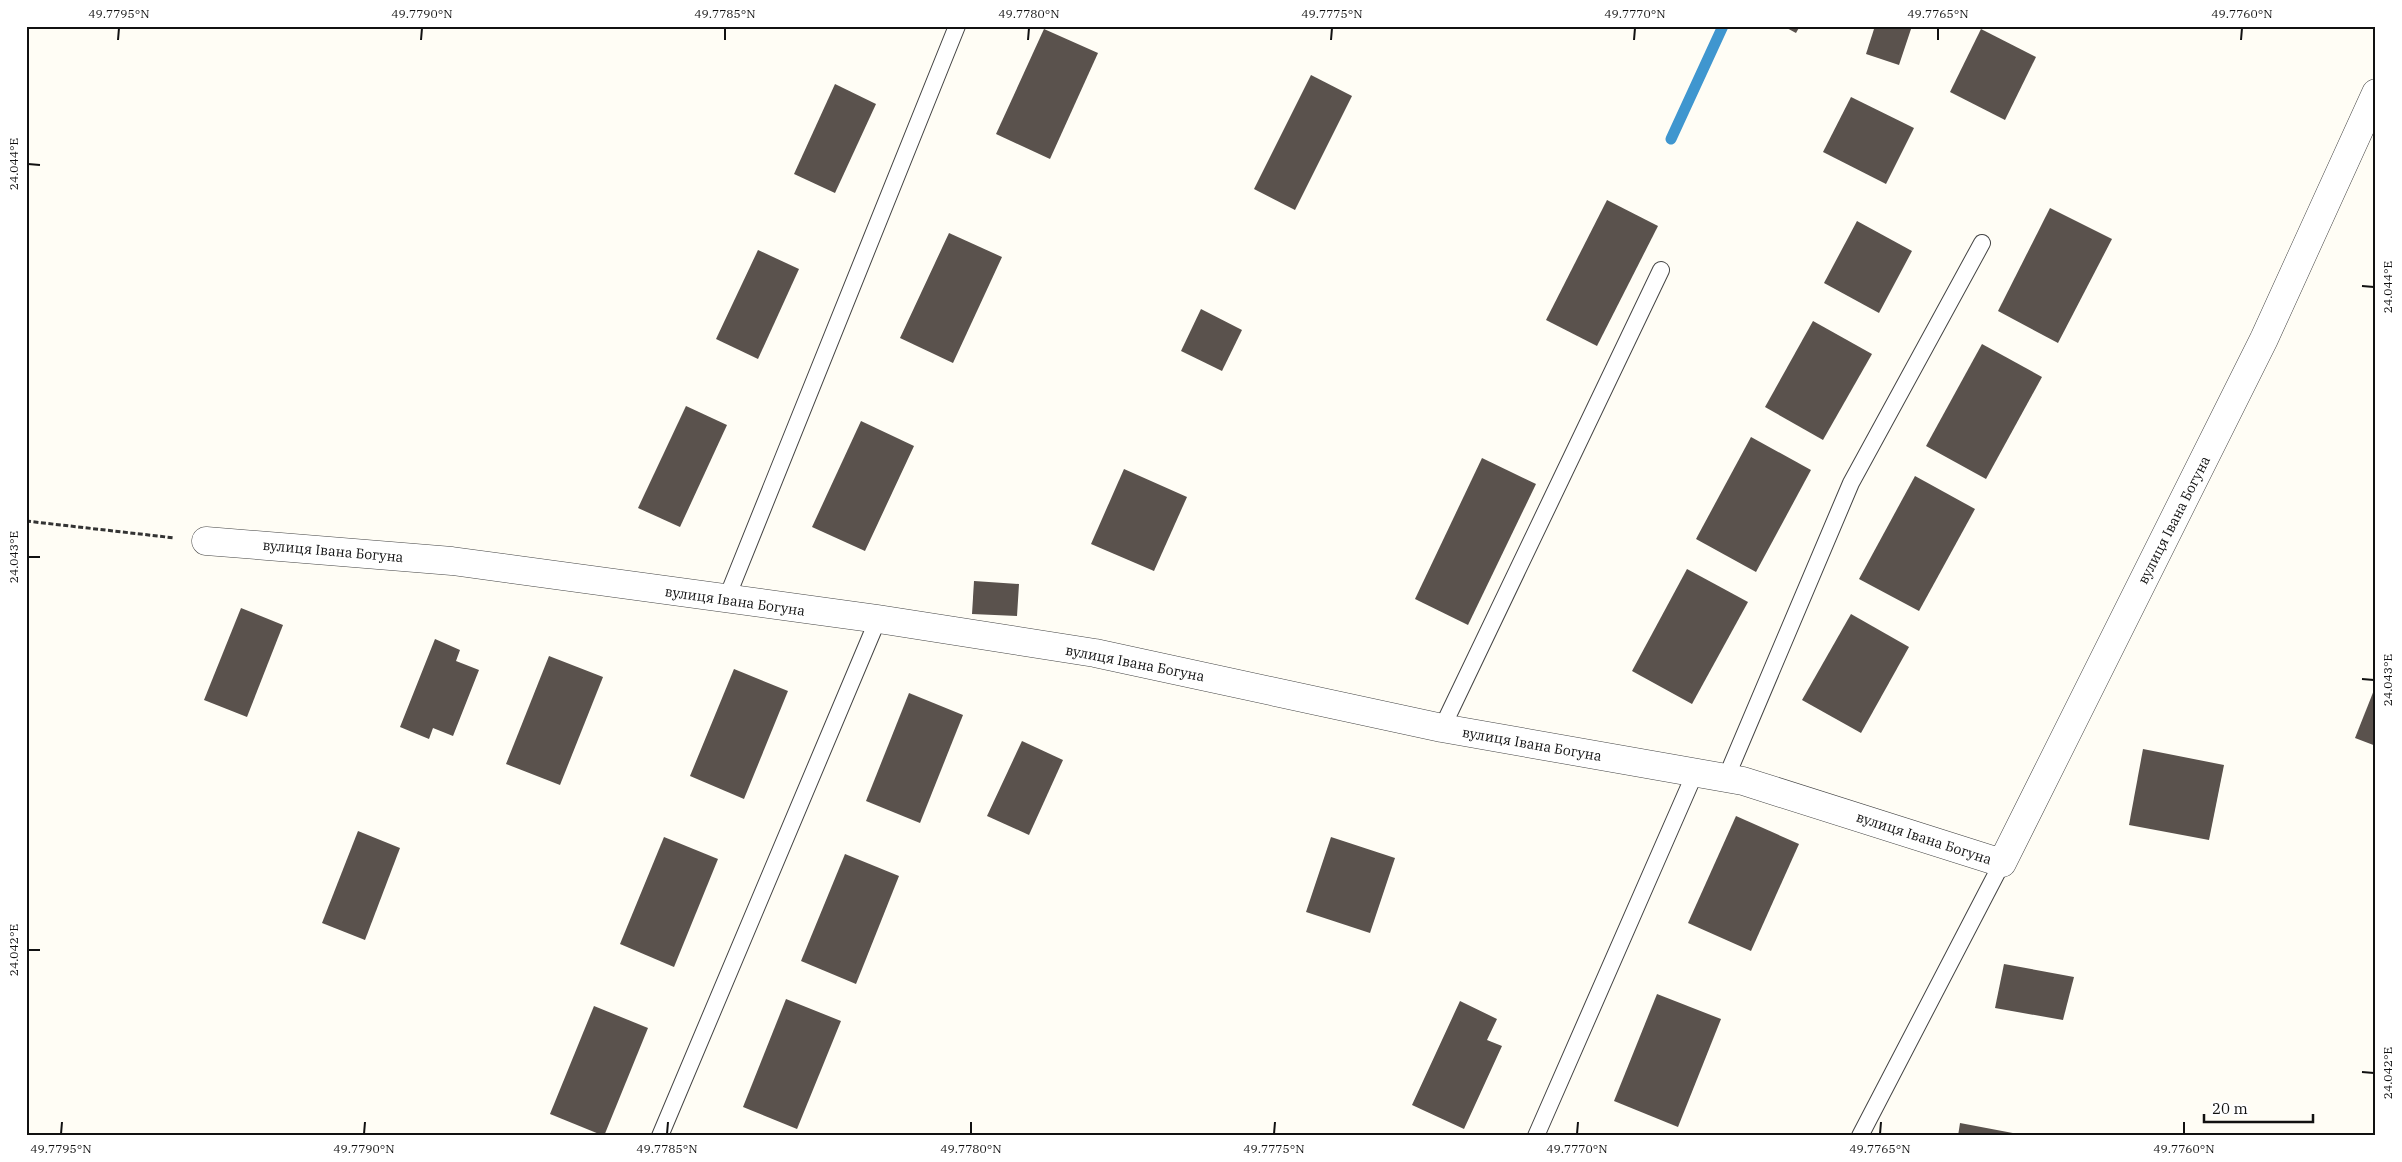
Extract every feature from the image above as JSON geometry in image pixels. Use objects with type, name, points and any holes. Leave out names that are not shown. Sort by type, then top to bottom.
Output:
[{"type":"street","name":"вулиця Івана Богуна","points":[[206,541],[452,561],[726,600],[878,619],[1095,653],[1442,728],[1743,781],[2002,863],[2264,339],[2376,93]]},
{"type":"lane","points":[[726,600],[957,26]]},
{"type":"lane","points":[[1726,778],[1851,484],[1982,243]]},
{"type":"lane","points":[[1442,728],[1661,270]]},
{"type":"lane","points":[[660,1136],[878,619]]},
{"type":"lane","points":[[1536,1136],[1695,773]]},
{"type":"lane","points":[[1860,1136],[2002,863]]},
{"type":"path","points":[[26,521],[206,541]]},
{"type":"building","points":[[1783,26],[1800,26],[1796,33]]},
{"type":"building","points":[[1875,26],[1912,26],[1899,65],[1866,54]]},
{"type":"building","points":[[1044,29],[1098,53],[1050,159],[996,134]]},
{"type":"building","points":[[1981,29],[2036,57],[2005,120],[1950,92]]},
{"type":"building","points":[[1311,75],[1352,96],[1295,210],[1254,189]]},
{"type":"building","points":[[835,84],[876,104],[835,193],[794,174]]},
{"type":"building","points":[[1851,97],[1914,128],[1886,184],[1823,152]]},
{"type":"building","points":[[1607,200],[1658,226],[1597,346],[1546,320]]},
{"type":"building","points":[[2050,208],[2112,239],[2058,343],[1998,311]]},
{"type":"building","points":[[1857,221],[1912,251],[1879,313],[1824,283]]},
{"type":"building","points":[[949,233],[1002,257],[953,363],[900,338]]},
{"type":"building","points":[[758,250],[799,269],[758,359],[716,339]]},
{"type":"building","points":[[1201,309],[1242,330],[1222,371],[1181,351]]},
{"type":"building","points":[[1813,321],[1872,354],[1823,440],[1765,407]]},
{"type":"building","points":[[1982,344],[2042,377],[1986,479],[1926,446]]},
{"type":"building","points":[[686,406],[727,425],[680,527],[638,508]]},
{"type":"building","points":[[861,421],[914,446],[865,551],[812,527]]},
{"type":"building","points":[[1751,437],[1811,470],[1756,572],[1696,539]]},
{"type":"building","points":[[1482,458],[1536,484],[1468,625],[1415,599]]},
{"type":"building","points":[[1124,469],[1187,497],[1154,571],[1091,544]]},
{"type":"building","points":[[1915,476],[1975,509],[1919,611],[1859,579]]},
{"type":"building","points":[[1687,569],[1748,602],[1692,704],[1632,671]]},
{"type":"building","points":[[974,581],[1019,584],[1017,616],[972,614]]},
{"type":"building","points":[[241,608],[283,625],[247,717],[204,700]]},
{"type":"building","points":[[1851,614],[1909,647],[1861,733],[1802,700]]},
{"type":"building","points":[[435,639],[460,650],[456,661],[479,670],[453,736],[433,728],[429,739],[400,727]]},
{"type":"building","points":[[549,656],[603,677],[560,785],[506,764]]},
{"type":"building","points":[[734,669],[788,691],[744,799],[690,776]]},
{"type":"building","points":[[2376,685],[2376,746],[2355,738]]},
{"type":"building","points":[[909,693],[963,715],[920,823],[866,801]]},
{"type":"building","points":[[1022,741],[1063,760],[1029,835],[987,816]]},
{"type":"building","points":[[2143,749],[2224,765],[2209,840],[2129,825]]},
{"type":"building","points":[[1736,816],[1799,844],[1751,951],[1688,923]]},
{"type":"building","points":[[358,831],[400,848],[365,940],[322,923]]},
{"type":"building","points":[[664,837],[718,859],[674,967],[620,944]]},
{"type":"building","points":[[1331,837],[1395,858],[1370,933],[1306,912]]},
{"type":"building","points":[[845,854],[899,876],[856,984],[801,961]]},
{"type":"building","points":[[2004,964],[2074,977],[2063,1020],[1995,1008]]},
{"type":"building","points":[[1657,994],[1721,1019],[1678,1127],[1614,1101]]},
{"type":"building","points":[[786,999],[841,1021],[797,1129],[743,1107]]},
{"type":"building","points":[[1460,1001],[1497,1019],[1487,1040],[1502,1046],[1464,1129],[1412,1105]]},
{"type":"building","points":[[594,1006],[648,1028],[604,1136],[550,1114]]},
{"type":"building","points":[[1960,1123],[2018,1134],[2018,1136],[1958,1136]]},
{"type":"waterway","points":[[1671,139],[1723,26]]}]
